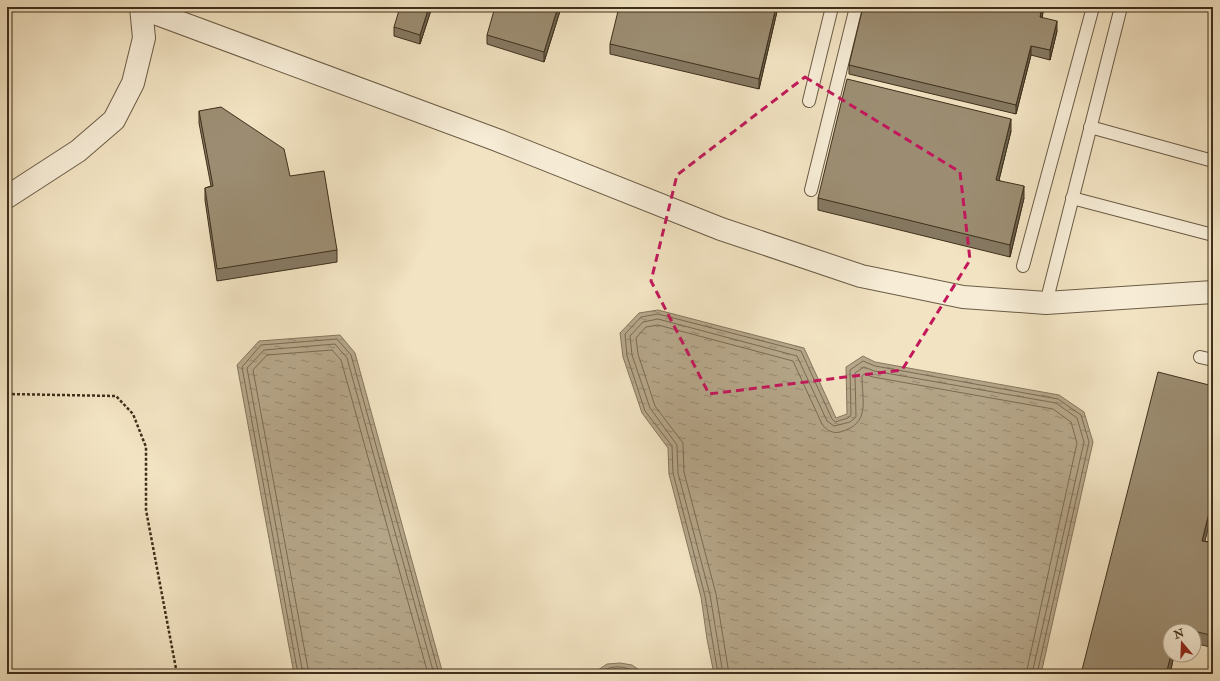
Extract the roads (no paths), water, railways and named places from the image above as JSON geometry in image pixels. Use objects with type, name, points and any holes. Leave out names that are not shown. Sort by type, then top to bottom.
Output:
[{"type":"street","points":[[7,197],[78,151],[114,120],[133,83],[144,38],[141,7],[497,140],[721,229],[861,276],[963,296],[1046,303],[1213,292]]},
{"type":"lane","points":[[809,101],[832,7]]},
{"type":"lane","points":[[811,190],[856,7]]},
{"type":"lane","points":[[1023,266],[1093,7]]},
{"type":"lane","points":[[1046,303],[1121,7]]},
{"type":"lane","points":[[1090,127],[1213,161]]},
{"type":"lane","points":[[1072,198],[1213,235]]},
{"type":"lane","points":[[1200,357],[1213,360]]},
{"type":"water","points":[[658,310],[804,348],[836,418],[847,414],[846,367],[863,356],[875,362],[1059,395],[1084,412],[1093,442],[1041,674],[714,674],[701,597],[669,474],[668,448],[642,413],[623,357],[620,333],[639,313]]},
{"type":"water","points":[[340,335],[355,353],[443,674],[294,674],[237,365],[259,341]]},
{"type":"water","points":[[620,663],[632,665],[645,674],[592,674],[607,664]]}]
